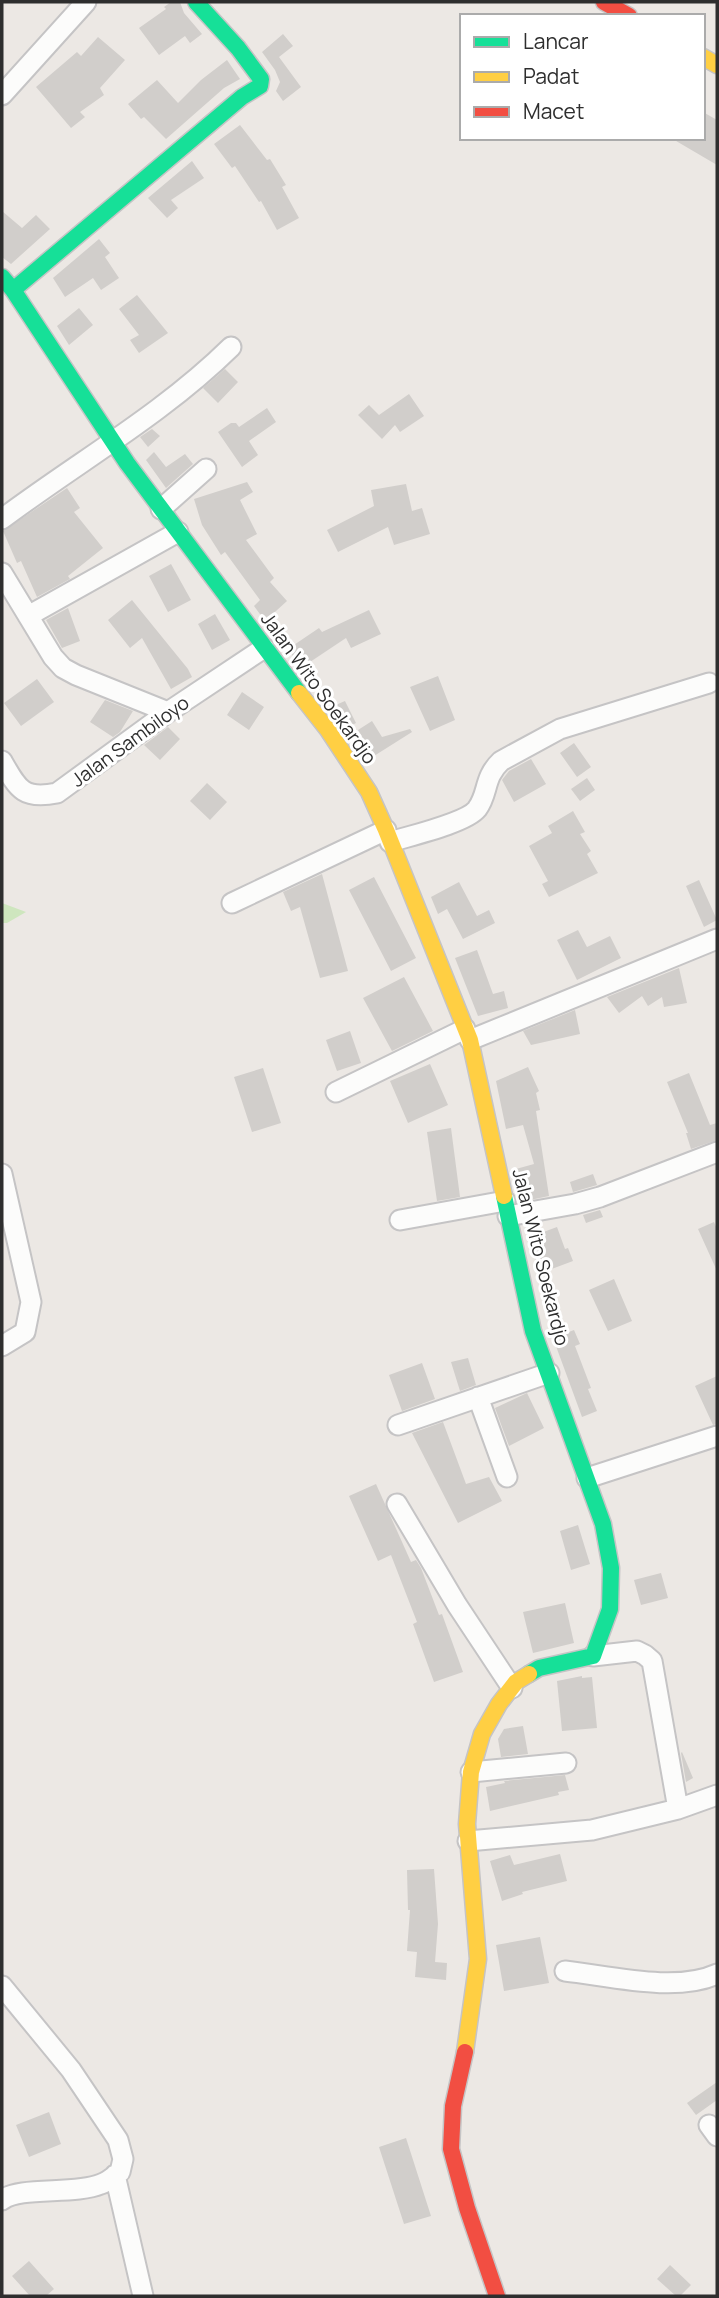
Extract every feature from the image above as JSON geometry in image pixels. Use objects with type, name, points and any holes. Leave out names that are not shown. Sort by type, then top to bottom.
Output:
[{"type":"main road","points":[[13,290],[242,97],[260,86],[261,79],[252,67],[196,2]]},
{"type":"main road","points":[[604,2],[634,8]]},
{"type":"main road","name":"Jalan Wito Soekardjo","points":[[2,276],[161,509],[328,730],[369,792],[388,836],[467,1035],[533,1331],[604,1524],[611,1568],[610,1609],[593,1656]]},
{"type":"main road","points":[[497,2296],[467,2208],[451,2149],[453,2106],[466,2047],[478,1959],[467,1824],[471,1772],[482,1734],[499,1704],[516,1682],[539,1668],[593,1656]]},
{"type":"street","points":[[2,95],[86,2]]},
{"type":"street","points":[[2,520],[208,370],[231,347]]},
{"type":"street","points":[[161,509],[206,469]]},
{"type":"street","points":[[28,616],[178,532]]},
{"type":"street","points":[[2,573],[52,657],[63,668],[76,676],[168,712]]},
{"type":"street","name":"Jalan Sambiloyo","points":[[2,761],[23,791],[38,797],[57,793],[168,712],[264,648]]},
{"type":"street","points":[[232,903],[388,836],[464,819],[476,811],[487,778],[500,761],[560,729],[709,683]]},
{"type":"street","points":[[335,1092],[467,1035],[717,939]]},
{"type":"street","points":[[400,1220],[575,1204],[717,1152]]},
{"type":"street","points":[[2,1174],[31,1302],[25,1332],[2,1346]]},
{"type":"street","points":[[398,1425],[549,1373]]},
{"type":"street","points":[[478,1397],[507,1477]]},
{"type":"street","points":[[587,1478],[717,1436]]},
{"type":"street","points":[[397,1504],[457,1605],[512,1688]]},
{"type":"street","points":[[593,1656],[637,1651],[652,1661],[678,1809]]},
{"type":"street","points":[[471,1772],[566,1763]]},
{"type":"street","points":[[468,1841],[592,1830],[678,1809],[717,1795]]},
{"type":"street","points":[[565,1971],[668,1983],[687,1983],[717,1974]]},
{"type":"street","points":[[2,1986],[71,2070],[118,2140],[123,2160],[120,2172],[102,2184],[52,2192],[15,2193],[2,2200]]},
{"type":"street","points":[[115,2175],[143,2296]]},
{"type":"green space","points":[[2,903],[26,912],[2,923]]},
{"type":"building","points":[[171,2],[180,2],[184,13],[202,34],[190,43],[185,36],[159,55],[139,28],[166,9],[164,7]]},
{"type":"building","points":[[283,34],[293,46],[279,57],[301,87],[283,101],[276,91],[280,82],[275,70],[262,52]]},
{"type":"building","points":[[98,37],[125,60],[100,88],[104,95],[80,112],[85,117],[71,128],[36,87],[77,52],[81,56]]},
{"type":"building","points":[[227,60],[240,79],[224,88],[166,139],[144,117],[141,119],[128,104],[157,80],[178,103],[201,80]]},
{"type":"building","points":[[705,113],[717,120],[717,165],[674,140],[705,140]]},
{"type":"building","points":[[240,125],[267,160],[270,159],[286,185],[282,187],[299,218],[277,230],[261,201],[259,202],[235,166],[232,168],[214,144]]},
{"type":"building","points":[[192,161],[204,178],[171,200],[178,208],[167,218],[148,198]]},
{"type":"building","points":[[2,211],[22,228],[36,215],[50,229],[11,264],[2,257]]},
{"type":"building","points":[[99,239],[110,253],[105,257],[119,278],[101,290],[93,278],[65,297],[53,278]]},
{"type":"building","points":[[137,295],[168,333],[139,353],[130,340],[139,335],[119,309]]},
{"type":"building","points":[[79,308],[93,325],[69,345],[57,326]]},
{"type":"building","points":[[225,369],[238,382],[218,403],[203,388]]},
{"type":"building","points":[[409,394],[424,416],[400,432],[395,425],[382,439],[358,415],[369,405],[379,415]]},
{"type":"building","points":[[267,408],[276,422],[249,441],[258,455],[242,467],[218,432],[231,423],[236,423],[239,427]]},
{"type":"building","points":[[152,429],[160,436],[148,447],[140,437]]},
{"type":"building","points":[[154,452],[166,467],[185,454],[193,464],[166,488],[146,460]]},
{"type":"building","points":[[247,482],[253,492],[240,500],[257,534],[246,540],[274,578],[270,582],[287,601],[265,621],[254,606],[260,600],[225,552],[221,555],[202,525],[194,499]]},
{"type":"building","points":[[406,484],[412,511],[422,508],[430,534],[394,545],[388,527],[338,552],[327,530],[374,506],[371,490]]},
{"type":"building","points":[[67,488],[80,508],[74,512],[103,548],[68,576],[70,579],[37,597],[21,561],[17,563],[3,531]]},
{"type":"building","points":[[171,564],[191,600],[168,612],[149,576]]},
{"type":"building","points":[[132,600],[192,677],[171,689],[142,638],[130,648],[108,620]]},
{"type":"building","points":[[68,608],[80,641],[62,648],[46,620]]},
{"type":"building","points":[[369,610],[381,634],[351,648],[346,638],[301,668],[288,649],[319,628],[322,632]]},
{"type":"building","points":[[215,614],[230,640],[212,650],[198,624]]},
{"type":"building","points":[[438,676],[455,720],[430,731],[410,687]]},
{"type":"building","points":[[37,679],[54,702],[21,726],[4,703]]},
{"type":"building","points":[[242,692],[264,707],[249,730],[227,715]]},
{"type":"building","points":[[105,700],[133,711],[120,732],[113,737],[90,722]]},
{"type":"building","points":[[345,701],[356,723],[346,728],[331,707]]},
{"type":"building","points":[[372,721],[382,737],[410,729],[412,732],[374,756],[358,730]]},
{"type":"building","points":[[168,727],[180,739],[160,760],[144,745]]},
{"type":"building","points":[[574,743],[591,767],[577,777],[560,753]]},
{"type":"building","points":[[531,759],[546,784],[514,802],[502,780],[509,771]]},
{"type":"building","points":[[587,778],[595,790],[580,801],[571,789]]},
{"type":"building","points":[[207,783],[227,802],[210,820],[190,801]]},
{"type":"building","points":[[573,811],[585,832],[580,834],[591,851],[587,854],[598,873],[549,897],[542,884],[548,881],[529,846],[552,833],[548,826]]},
{"type":"building","points":[[322,874],[348,971],[320,978],[300,907],[291,911],[283,892]]},
{"type":"building","points":[[374,877],[416,958],[391,971],[349,890]]},
{"type":"building","points":[[699,880],[717,920],[704,927],[686,886]]},
{"type":"building","points":[[459,882],[477,916],[489,910],[495,923],[463,939],[447,909],[438,914],[431,897]]},
{"type":"building","points":[[578,930],[587,947],[610,936],[621,958],[577,980],[557,940]]},
{"type":"building","points":[[477,950],[493,994],[504,991],[508,1008],[478,1016],[455,958]]},
{"type":"building","points":[[679,968],[687,1003],[664,1007],[662,997],[648,1006],[642,996],[619,1013],[607,997]]},
{"type":"building","points":[[404,977],[433,1031],[392,1051],[363,998]]},
{"type":"building","points":[[575,1010],[580,1034],[531,1045],[523,1031]]},
{"type":"building","points":[[350,1031],[361,1063],[337,1071],[326,1040]]},
{"type":"building","points":[[430,1064],[448,1105],[408,1123],[390,1081]]},
{"type":"building","points":[[528,1067],[539,1091],[536,1093],[540,1110],[536,1111],[549,1196],[530,1200],[527,1182],[520,1184],[516,1169],[534,1164],[523,1125],[506,1129],[496,1081]]},
{"type":"building","points":[[263,1068],[281,1123],[252,1132],[234,1077]]},
{"type":"building","points":[[689,1073],[710,1125],[717,1123],[717,1140],[691,1149],[688,1133],[667,1082]]},
{"type":"building","points":[[451,1128],[460,1197],[437,1201],[427,1132]]},
{"type":"building","points":[[593,1174],[597,1185],[573,1192],[570,1182]]},
{"type":"building","points":[[600,1210],[603,1217],[586,1223],[583,1215]]},
{"type":"building","points":[[714,1222],[717,1229],[717,1271],[698,1229]]},
{"type":"building","points":[[557,1227],[565,1249],[568,1248],[573,1261],[541,1273],[530,1237]]},
{"type":"building","points":[[614,1279],[632,1321],[608,1331],[589,1290]]},
{"type":"building","points":[[574,1330],[580,1344],[575,1346],[597,1411],[582,1417],[553,1338]]},
{"type":"building","points":[[468,1358],[476,1385],[460,1391],[451,1362]]},
{"type":"building","points":[[422,1363],[435,1399],[402,1411],[389,1375]]},
{"type":"building","points":[[717,1376],[717,1424],[713,1425],[695,1386]]},
{"type":"building","points":[[527,1393],[544,1428],[509,1446],[495,1408]]},
{"type":"building","points":[[443,1422],[466,1484],[489,1477],[502,1501],[458,1523],[412,1433]]},
{"type":"building","points":[[376,1484],[411,1562],[416,1560],[421,1568],[439,1615],[442,1614],[463,1672],[434,1682],[413,1624],[417,1622],[391,1555],[378,1561],[349,1496]]},
{"type":"building","points":[[578,1525],[590,1564],[571,1570],[560,1531]]},
{"type":"building","points":[[661,1573],[668,1598],[641,1605],[634,1580]]},
{"type":"building","points":[[565,1603],[574,1643],[533,1653],[523,1612]]},
{"type":"building","points":[[582,1676],[592,1677],[597,1728],[562,1731],[557,1681]]},
{"type":"building","points":[[523,1726],[528,1754],[501,1757],[498,1739],[504,1729]]},
{"type":"building","points":[[681,1753],[693,1778],[686,1782]]},
{"type":"building","points":[[565,1775],[569,1790],[558,1792],[559,1795],[490,1811],[486,1787],[505,1783],[504,1781]]},
{"type":"building","points":[[560,1854],[567,1881],[522,1892],[523,1894],[502,1901],[490,1861],[510,1855],[514,1865]]},
{"type":"building","points":[[434,1869],[438,1924],[435,1962],[447,1963],[446,1980],[415,1977],[417,1952],[407,1951],[410,1910],[407,1870]]},
{"type":"building","points":[[540,1937],[549,1983],[504,1991],[496,1945]]},
{"type":"building","points":[[717,2082],[717,2100],[696,2115],[687,2103]]},
{"type":"building","points":[[49,2112],[61,2144],[29,2157],[16,2125]]},
{"type":"building","points":[[406,2138],[431,2216],[404,2224],[379,2147]]},
{"type":"building","points":[[29,2261],[54,2289],[46,2296],[30,2296],[12,2276]]},
{"type":"building","points":[[670,2265],[691,2285],[680,2296],[676,2296],[657,2279]]},
{"type":"traffic: fast","points":[[13,290],[242,97],[260,86],[261,79],[238,48],[196,2]]},
{"type":"traffic: fast","points":[[2,277],[127,463],[299,693]]},
{"type":"traffic: fast","points":[[504,1196],[533,1331],[603,1524],[611,1568],[610,1609],[593,1656],[539,1668],[529,1674]]},
{"type":"traffic: slow","points":[[705,58],[717,65]]},
{"type":"traffic: slow","points":[[299,693],[328,730],[369,792],[386,830],[470,1040],[504,1196]]},
{"type":"traffic: slow","points":[[465,2052],[478,1959],[467,1824],[471,1772],[482,1734],[499,1704],[516,1682],[529,1674]]},
{"type":"traffic: jam","points":[[604,2],[625,14]]},
{"type":"traffic: jam","points":[[465,2052],[453,2106],[451,2149],[467,2208],[497,2296]]}]
